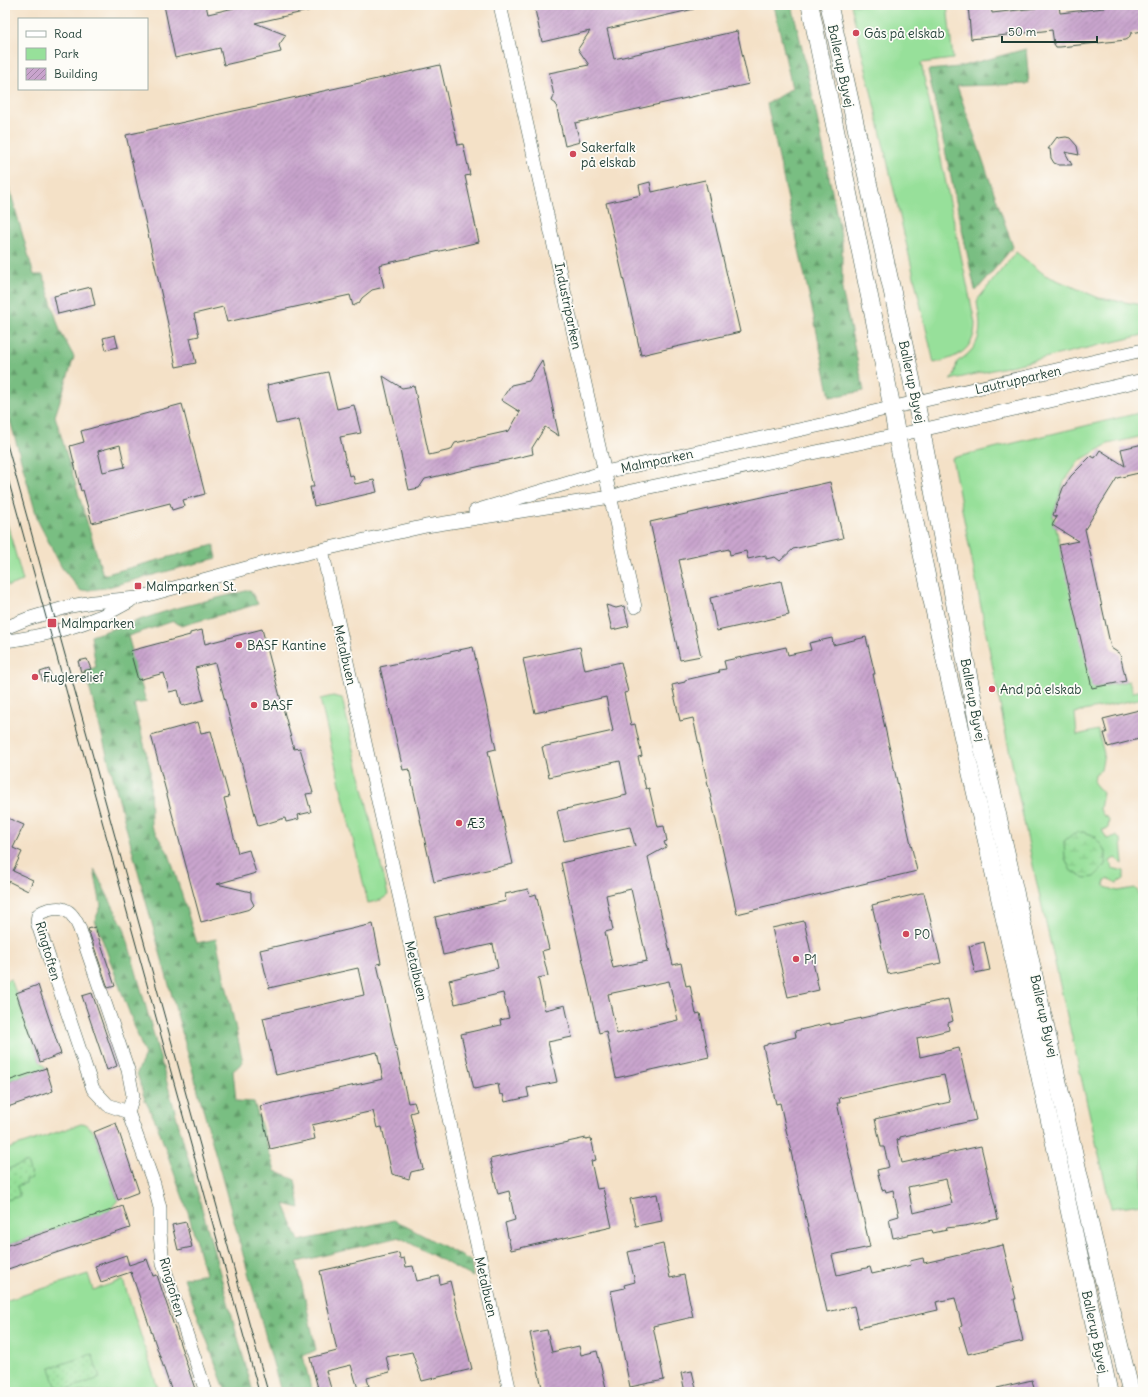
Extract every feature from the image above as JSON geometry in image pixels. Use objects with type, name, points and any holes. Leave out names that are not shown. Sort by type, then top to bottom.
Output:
[{"type":"main road","name":"Ballerup Byvej","points":[[810,5],[892,408],[896,435],[946,665],[1021,991],[1109,1392]]},
{"type":"main road","name":"Ballerup Byvej","points":[[829,5],[852,116],[893,291],[922,430],[981,741],[1093,1237],[1131,1392]]},
{"type":"street","name":"Industriparken","points":[[500,5],[635,607]]},
{"type":"street","name":"Lautrupparken","points":[[892,408],[1143,350]]},
{"type":"street","name":"Lautrupparken","points":[[896,435],[1143,380]]},
{"type":"street","name":"Malmparken","points":[[5,628],[27,619],[71,606],[93,602],[137,598],[268,562],[426,526],[605,472],[892,408]]},
{"type":"street","name":"Malmparken","points":[[426,526],[611,497],[896,435]]},
{"type":"street","name":"Metalbuen","points":[[322,550],[510,1392]]},
{"type":"street","name":"Malmparken","points":[[5,641],[31,637],[76,625],[96,618],[137,598]]},
{"type":"street","name":"Ringtoften","points":[[128,1112],[108,1106],[93,1089],[38,925],[38,916],[45,910],[63,909],[69,911],[74,917],[79,927],[128,1070],[133,1096],[128,1112],[154,1184],[160,1208],[160,1234],[163,1264],[206,1392]]},
{"type":"green space","points":[[774,5],[792,5],[811,88],[842,241],[842,290],[864,391],[830,397],[767,104],[792,88]]},
{"type":"green space","points":[[851,5],[947,5],[953,59],[921,63],[975,323],[972,340],[963,351],[950,358],[934,363]]},
{"type":"green space","points":[[1026,49],[1029,84],[957,86],[1013,247],[976,291],[928,70],[959,67]]},
{"type":"green space","points":[[5,173],[34,275],[43,275],[60,331],[74,357],[55,416],[103,575],[214,545],[217,558],[104,588],[81,591],[62,568],[38,521],[5,402]]},
{"type":"green space","points":[[1016,252],[1045,275],[1099,298],[1143,305],[1143,335],[950,380],[954,376],[957,362],[972,350],[979,336],[980,321],[977,302],[978,299]]},
{"type":"green space","points":[[1143,412],[1143,436],[1108,444],[1079,461],[1064,482],[1053,516],[1094,688],[1129,681],[1133,692],[1143,690],[1143,698],[1075,713],[1077,735],[1098,730],[1104,754],[1101,770],[1095,774],[1094,783],[1103,793],[1100,809],[1102,814],[1109,819],[1108,829],[1102,830],[1107,839],[1116,836],[1121,840],[1123,864],[1115,858],[1110,861],[1112,868],[1124,871],[1124,879],[1117,883],[1109,879],[1104,882],[1105,887],[1118,891],[1135,888],[1139,893],[1143,934],[1143,1204],[1111,1208],[1036,880],[952,458]]},
{"type":"green space","points":[[5,516],[23,581],[8,586],[5,577]]},
{"type":"green space","points":[[250,590],[258,604],[181,626],[174,621],[128,636],[146,702],[134,704],[150,768],[151,826],[169,854],[197,943],[216,939],[243,1062],[233,1071],[236,1101],[254,1102],[275,1171],[295,1180],[300,1208],[284,1204],[299,1241],[394,1220],[471,1261],[473,1277],[399,1237],[297,1262],[316,1350],[303,1356],[312,1392],[281,1392],[142,887],[85,671],[96,667],[91,636],[173,609]]},
{"type":"green space","points":[[333,696],[342,698],[388,895],[381,900],[368,903],[320,699]]},
{"type":"green space","points":[[1083,832],[1093,835],[1106,851],[1106,865],[1094,877],[1086,878],[1071,871],[1065,858],[1064,841],[1074,833]]},
{"type":"green space","points":[[94,869],[124,928],[253,1392],[226,1392],[184,1278],[205,1274],[188,1212],[156,1122],[145,1100],[137,1073],[145,1055],[95,920],[101,906]]},
{"type":"green space","points":[[11,979],[40,1062],[46,1068],[5,1082],[5,981]]},
{"type":"green space","points":[[84,1123],[94,1132],[118,1200],[109,1211],[5,1246],[5,1150]]},
{"type":"green space","points":[[27,1162],[32,1178],[26,1180],[26,1183],[17,1186],[20,1196],[7,1200],[5,1194],[5,1170]]},
{"type":"green space","points":[[88,1274],[93,1290],[123,1280],[159,1392],[5,1392],[5,1301]]},
{"type":"green space","points":[[92,1354],[100,1378],[58,1392],[50,1368]]},
{"type":"building","points":[[164,5],[206,5],[208,14],[234,8],[233,5],[315,5],[316,9],[255,23],[286,35],[279,45],[281,52],[224,65],[220,48],[175,58]]},
{"type":"building","points":[[534,5],[694,5],[694,9],[607,29],[614,59],[737,31],[749,84],[575,123],[580,142],[565,146],[556,104],[552,101],[554,96],[549,73],[589,65],[578,49],[590,31],[542,42]]},
{"type":"building","points":[[968,5],[991,5],[992,13],[1036,8],[1036,5],[1059,5],[1060,13],[1104,8],[1104,5],[1143,5],[1143,31],[1131,33],[1129,38],[1126,40],[1060,47],[1056,47],[1054,44],[1052,30],[971,39]]},
{"type":"building","points":[[440,65],[458,145],[463,144],[470,175],[465,176],[479,242],[379,265],[384,287],[372,290],[362,298],[359,303],[353,306],[350,295],[227,322],[223,307],[194,314],[199,336],[190,338],[196,363],[176,367],[172,342],[126,135]]},
{"type":"building","points":[[1057,137],[1070,138],[1077,146],[1079,155],[1065,152],[1072,165],[1059,165],[1054,163],[1051,158],[1050,149],[1048,149]]},
{"type":"building","points":[[705,180],[740,332],[641,355],[606,203],[641,195],[639,185],[650,182],[652,192]]},
{"type":"building","points":[[91,287],[95,305],[58,314],[54,296]]},
{"type":"building","points":[[115,335],[118,347],[106,350],[103,338]]},
{"type":"building","points":[[542,360],[559,436],[545,427],[532,448],[533,454],[425,479],[419,488],[409,490],[383,376],[402,388],[414,386],[429,455],[451,450],[455,443],[509,431],[520,412],[501,400],[511,385],[529,381]]},
{"type":"building","points":[[328,372],[337,409],[354,405],[361,433],[340,437],[349,476],[353,475],[355,484],[374,480],[377,492],[314,506],[310,487],[314,487],[299,419],[276,424],[267,385]]},
{"type":"building","points":[[182,404],[205,494],[183,500],[185,506],[172,510],[170,503],[92,523],[83,490],[81,491],[70,446],[84,442],[81,431]],"holes":[[[120,445],[125,467],[103,472],[98,451]]]},
{"type":"building","points":[[1143,444],[1143,472],[1117,478],[1085,529],[1111,648],[1120,654],[1126,681],[1092,688],[1059,545],[1078,541],[1052,525],[1057,517],[1053,515],[1063,488],[1071,476],[1091,456],[1095,458],[1100,450],[1125,466],[1121,449]]},
{"type":"building","points":[[830,482],[843,538],[793,549],[780,561],[775,557],[766,559],[766,555],[748,559],[746,551],[730,555],[729,549],[679,560],[701,656],[680,660],[650,522]]},
{"type":"building","points":[[781,581],[789,615],[717,631],[710,598]]},
{"type":"building","points":[[606,605],[616,608],[624,606],[629,626],[612,630]]},
{"type":"building","name":"BASF","points":[[262,629],[294,749],[300,748],[313,793],[306,794],[311,812],[298,815],[299,819],[286,822],[285,818],[258,826],[215,663],[195,668],[204,700],[182,706],[178,690],[169,692],[164,673],[138,680],[130,651],[190,635],[190,633],[202,630],[205,644]]},
{"type":"building","points":[[866,637],[917,871],[737,914],[693,718],[680,721],[672,685],[685,682],[685,680],[720,672],[719,670],[726,669],[724,661],[786,647],[788,655],[811,650],[809,643],[832,638],[833,645]]},
{"type":"building","points":[[473,647],[496,749],[488,751],[513,864],[434,882],[409,769],[403,770],[380,667]]},
{"type":"building","points":[[580,647],[585,670],[621,662],[628,692],[624,693],[631,725],[635,724],[642,756],[638,757],[646,789],[649,788],[658,827],[664,826],[667,841],[664,842],[666,847],[648,857],[673,965],[681,963],[686,986],[690,985],[696,1014],[700,1013],[709,1057],[616,1078],[606,1031],[599,1033],[561,863],[635,846],[630,827],[564,841],[557,811],[627,795],[620,761],[549,777],[542,747],[613,731],[606,697],[535,713],[523,659]],"holes":[[[631,889],[647,961],[613,968],[605,932],[613,930],[606,895]],[[669,981],[678,1020],[617,1034],[608,994]]]},
{"type":"building","points":[[87,659],[91,669],[81,672],[78,661]]},
{"type":"building","points":[[49,669],[52,680],[43,682],[40,672]]},
{"type":"building","points":[[1143,709],[1143,738],[1108,747],[1104,733],[1107,733],[1103,719]]},
{"type":"building","points":[[198,722],[201,733],[211,731],[229,797],[224,798],[238,853],[249,850],[256,873],[217,884],[251,892],[251,899],[254,905],[250,909],[201,922],[151,735]]},
{"type":"building","points":[[5,817],[24,825],[13,848],[22,852],[13,871],[33,880],[28,891],[8,881],[5,889]]},
{"type":"building","points":[[528,889],[530,896],[536,894],[549,949],[542,951],[548,976],[538,978],[545,1010],[565,1005],[572,1037],[548,1042],[557,1082],[527,1088],[529,1097],[505,1102],[503,1094],[500,1095],[498,1084],[474,1089],[461,1034],[501,1025],[500,1020],[509,1018],[503,993],[455,1004],[449,980],[498,968],[493,944],[443,955],[435,917],[506,901],[505,894]]},
{"type":"building","name":"P0","points":[[924,893],[941,963],[888,974],[872,905]]},
{"type":"building","name":"P1","points":[[804,921],[819,990],[788,997],[772,928]]},
{"type":"building","points":[[373,924],[381,963],[377,964],[408,1103],[414,1102],[417,1111],[410,1113],[423,1169],[411,1172],[409,1179],[392,1174],[382,1127],[377,1128],[373,1111],[312,1125],[315,1139],[270,1149],[260,1106],[383,1079],[377,1052],[276,1075],[263,1018],[364,995],[358,968],[269,988],[260,950]]},
{"type":"building","points":[[95,927],[115,986],[108,988],[88,929]]},
{"type":"building","points":[[984,942],[990,970],[975,973],[969,946]]},
{"type":"building","points":[[38,985],[61,1054],[40,1062],[16,993]]},
{"type":"building","points":[[92,993],[117,1066],[107,1070],[82,996]]},
{"type":"building","points":[[948,999],[953,1021],[948,1023],[949,1030],[917,1038],[920,1057],[959,1048],[976,1120],[900,1137],[900,1139],[897,1140],[902,1163],[981,1146],[998,1219],[965,1226],[946,1228],[947,1230],[933,1233],[932,1230],[893,1238],[889,1219],[899,1216],[893,1190],[886,1192],[885,1189],[882,1190],[877,1170],[889,1167],[884,1147],[881,1147],[875,1119],[950,1102],[944,1075],[839,1098],[840,1103],[837,1103],[870,1247],[832,1255],[837,1275],[870,1267],[872,1274],[911,1265],[910,1261],[923,1258],[924,1263],[1003,1245],[1016,1299],[1014,1299],[1023,1341],[968,1354],[960,1327],[962,1326],[955,1298],[936,1302],[938,1310],[859,1328],[854,1306],[827,1312],[780,1103],[776,1104],[763,1046],[796,1037],[795,1031],[830,1023],[830,1025]],"holes":[[[946,1179],[952,1204],[913,1213],[908,1187]]]},
{"type":"building","points":[[46,1068],[53,1091],[5,1108],[5,1082]]},
{"type":"building","points":[[116,1123],[139,1192],[118,1200],[94,1132]]},
{"type":"building","points":[[591,1138],[596,1160],[591,1161],[597,1189],[603,1188],[612,1227],[511,1250],[505,1223],[515,1220],[509,1191],[498,1194],[490,1159]]},
{"type":"building","points":[[657,1194],[662,1221],[636,1226],[630,1199]]},
{"type":"building","points":[[123,1206],[130,1228],[5,1270],[5,1246]]},
{"type":"building","points":[[186,1222],[192,1247],[178,1250],[172,1225]]},
{"type":"building","points":[[663,1244],[670,1278],[684,1275],[693,1317],[653,1326],[664,1380],[630,1387],[611,1291],[625,1288],[624,1285],[635,1282],[628,1252]]},
{"type":"building","points":[[399,1253],[400,1259],[404,1258],[406,1267],[413,1266],[417,1281],[439,1276],[440,1284],[450,1281],[472,1369],[422,1381],[412,1352],[386,1357],[390,1372],[367,1378],[369,1386],[358,1389],[351,1365],[326,1371],[332,1392],[319,1392],[310,1358],[337,1351],[320,1271]]},
{"type":"building","points":[[126,1255],[129,1265],[147,1259],[153,1276],[157,1275],[196,1392],[172,1392],[131,1272],[101,1282],[95,1266]]},
{"type":"building","points":[[547,1330],[552,1352],[579,1346],[581,1355],[597,1351],[607,1392],[543,1392],[530,1333]]},
{"type":"building","points":[[692,1371],[697,1392],[685,1392],[681,1373]]},
{"type":"building","points":[[1032,1380],[1035,1392],[998,1392],[997,1388]]},
{"type":"tram line","points":[[5,437],[268,1392]]},
{"type":"tram line","points":[[5,468],[259,1392]]},
{"type":"place","name":"Gås på elskab","points":[[856,33]]},
{"type":"place","name":"Sakerfalk på elskab","points":[[573,154]]},
{"type":"place","name":"Malmparken St.","points":[[138,586]]},
{"type":"place","name":"Malmparken","points":[[52,623]]},
{"type":"place","name":"BASF Kantine","points":[[239,645]]},
{"type":"place","name":"Fuglerelief","points":[[35,677]]},
{"type":"place","name":"And på elskab","points":[[992,689]]},
{"type":"place","name":"BASF","points":[[254,705]]},
{"type":"place","name":"Æ3","points":[[459,823]]},
{"type":"place","name":"P0","points":[[906,934]]},
{"type":"place","name":"P1","points":[[796,959]]}]
